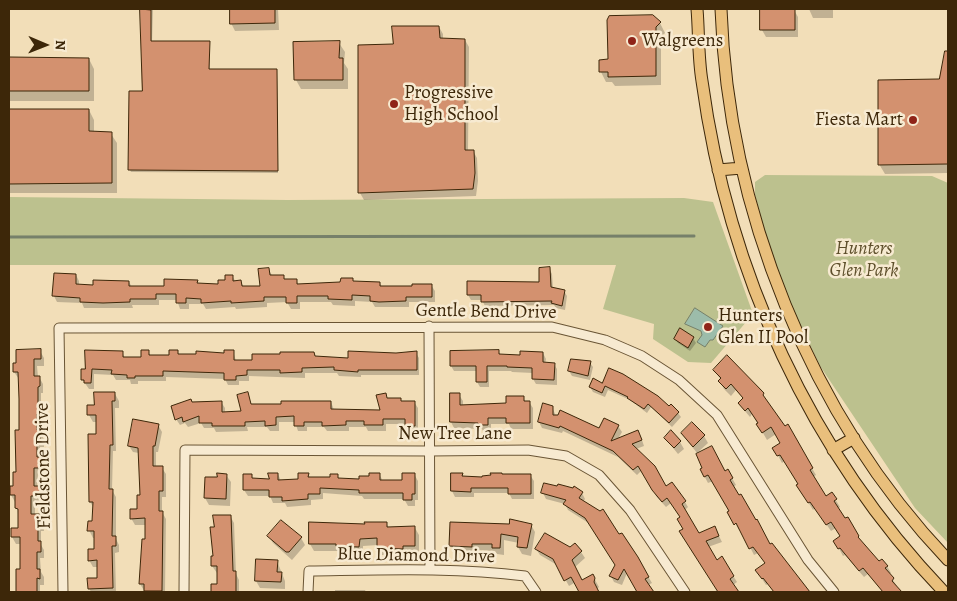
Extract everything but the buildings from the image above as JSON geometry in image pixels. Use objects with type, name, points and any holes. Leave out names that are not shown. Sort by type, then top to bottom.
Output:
[{"type":"main road","points":[[697,9],[701,79],[718,170],[734,230],[765,318],[797,387],[833,450],[885,524],[944,592]]},
{"type":"main road","points":[[721,9],[728,82],[742,168],[771,269],[816,371],[854,438],[895,498],[948,560]]},
{"type":"main road","points":[[718,170],[742,168]]},
{"type":"main road","points":[[833,450],[854,438]]},
{"type":"street","name":"Gentle Bend Drive","points":[[59,340],[59,328],[429,326],[552,326],[605,340],[642,356],[679,380],[717,415],[808,560],[834,592]]},
{"type":"street","points":[[429,326],[430,570]]},
{"type":"street","name":"Fieldstone Drive","points":[[59,340],[62,592]]},
{"type":"street","name":"New Tree Lane","points":[[184,592],[185,450],[528,450],[566,456],[598,475],[630,510],[685,592]]},
{"type":"street","name":"Blue Diamond Drive","points":[[308,592],[309,571],[430,570],[489,571],[525,576],[536,592]]},
{"type":"green space","name":"Hunters Glen Park","points":[[765,175],[932,176],[948,183],[948,543],[915,508],[820,366],[776,273],[755,195],[755,182]]},
{"type":"green space","points":[[9,197],[288,200],[684,198],[713,202],[753,314],[711,363],[688,362],[653,339],[654,324],[603,309],[616,265],[9,265]]},
{"type":"shaded area","name":"Hunters Glen II Pool","points":[[695,308],[723,326],[713,340],[710,340],[705,347],[697,342],[702,335],[701,331],[685,324]]},
{"type":"waterway","points":[[9,237],[694,236]]},
{"type":"place","name":"Walgreens","points":[[632,41]]},
{"type":"place","name":"Progressive High School","points":[[394,104]]},
{"type":"place","name":"Fiesta Mart","points":[[913,120]]},
{"type":"place","name":"Hunters Glen II Pool","points":[[708,327]]}]
